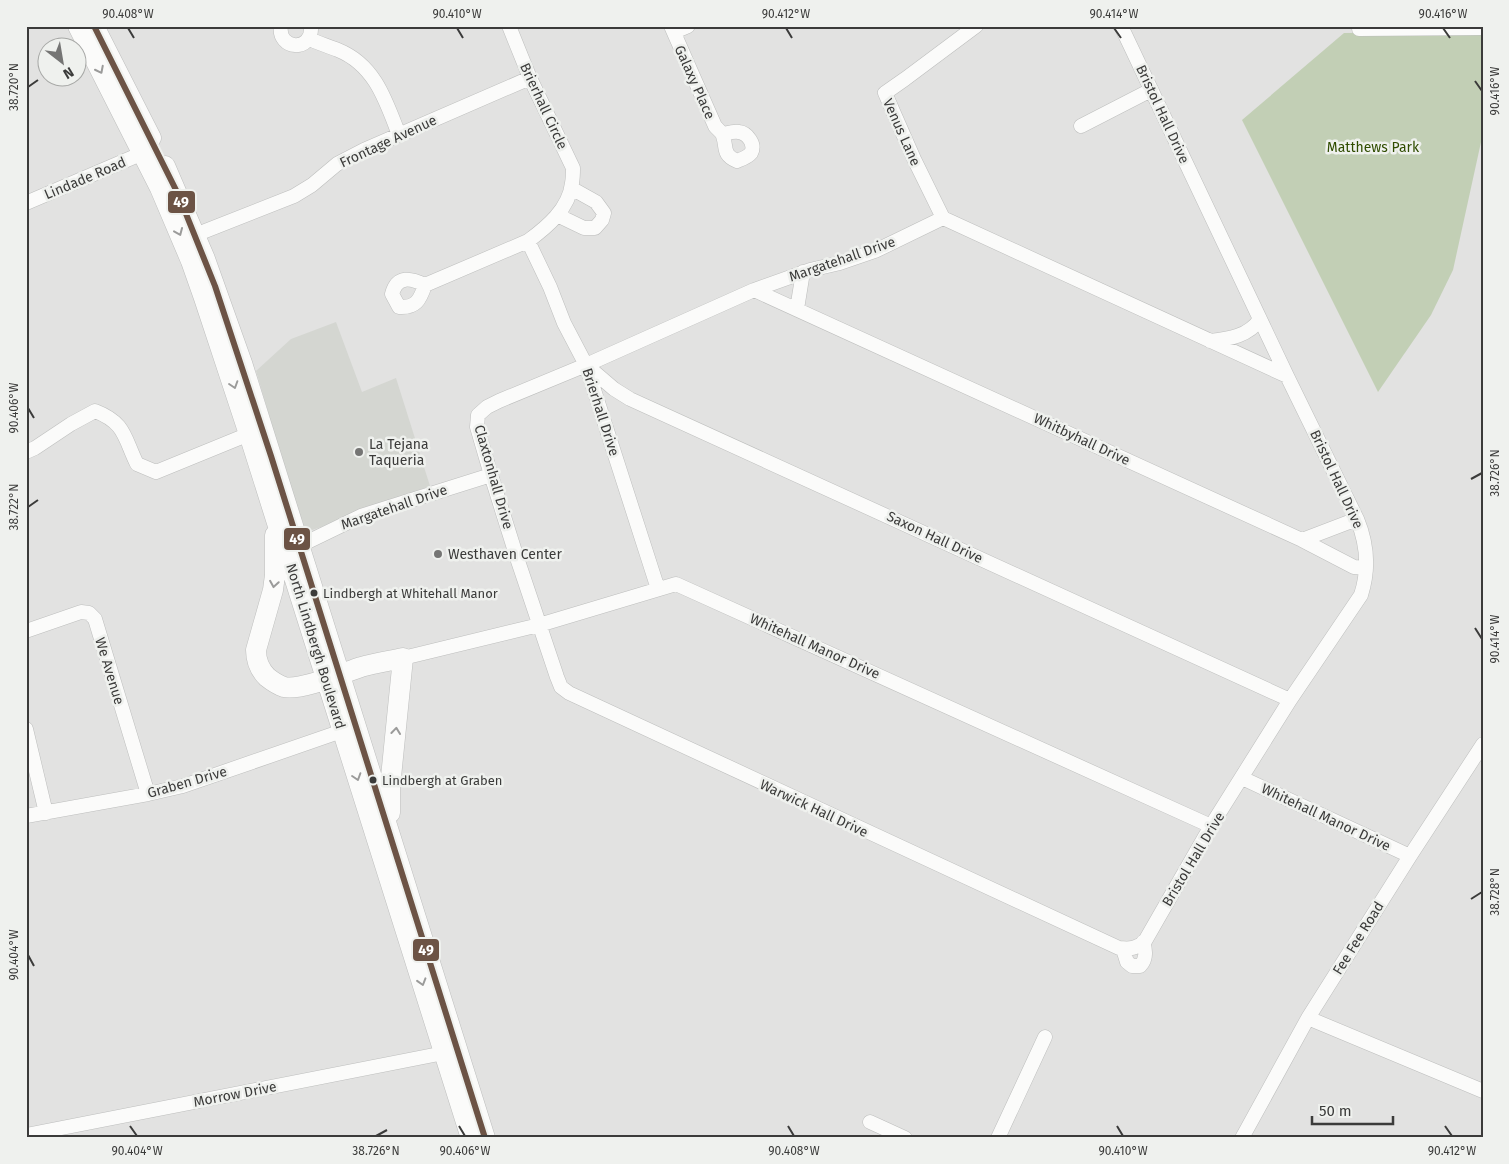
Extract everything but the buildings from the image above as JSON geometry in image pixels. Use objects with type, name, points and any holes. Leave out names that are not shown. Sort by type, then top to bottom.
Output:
[{"type":"highway","name":"North Lindbergh Boulevard","points":[[78,26],[160,188],[191,261],[217,334],[276,518],[389,832],[485,1138]]},
{"type":"highway","name":"North Lindbergh Boulevard","points":[[94,26],[163,162],[195,235],[231,331],[299,546],[333,677],[342,731],[471,1138]]},
{"type":"highway","points":[[276,518],[275,575],[256,650],[256,659],[263,673],[276,684],[284,687],[300,686],[403,658],[390,787],[389,832]]},
{"type":"street","points":[[281,26],[282,36],[290,45],[297,46],[304,43],[310,33],[351,57],[367,70],[382,91],[399,135]]},
{"type":"street","name":"Brierhall Circle","points":[[425,286],[528,241],[543,230],[557,215],[564,205],[571,188],[573,168],[530,78],[508,26]]},
{"type":"street","points":[[673,29],[688,26]]},
{"type":"street","name":"Venus Lane","points":[[943,218],[884,93],[976,26]]},
{"type":"street","name":"Bristol Hall Drive","points":[[1121,26],[1357,519],[1365,546],[1366,568],[1361,595],[1290,700],[1211,826],[1143,942],[1146,952],[1144,962],[1140,966],[1132,966],[1127,962],[1126,949]]},
{"type":"street","points":[[1359,29],[1483,28]]},
{"type":"street","name":"Galaxy Place","points":[[673,29],[715,126],[723,134]]},
{"type":"street","name":"Frontage Avenue","points":[[195,235],[294,196],[312,185],[337,164],[364,150],[530,78]]},
{"type":"street","points":[[1081,126],[1152,90]]},
{"type":"street","name":"Lindade Road","points":[[26,202],[143,153]]},
{"type":"street","points":[[557,215],[584,228],[596,228],[602,220],[604,213],[596,202],[571,188]]},
{"type":"street","points":[[943,218],[1287,376]]},
{"type":"street","name":"Margatehall Drive","points":[[478,415],[487,407],[499,401],[586,365],[754,290],[803,272],[840,263],[875,251],[943,218]]},
{"type":"street","name":"Brierhall Drive","points":[[528,241],[564,322],[586,365],[658,589]]},
{"type":"street","points":[[797,309],[803,272]]},
{"type":"street","name":"Whitbyhall Drive","points":[[754,290],[1302,540],[1354,567],[1366,568]]},
{"type":"street","points":[[1209,341],[1239,336],[1254,327],[1260,319]]},
{"type":"street","name":"Saxon Hall Drive","points":[[586,365],[614,389],[630,399],[1290,700]]},
{"type":"street","points":[[26,452],[95,411],[108,416],[121,427],[137,464],[156,472],[250,434]]},
{"type":"street","name":"Claxtonhall Drive","points":[[478,415],[477,427],[539,625]]},
{"type":"street","name":"Margatehall Drive","points":[[299,546],[361,516],[491,475]]},
{"type":"street","points":[[1302,540],[1357,519]]},
{"type":"street","name":"Whitehall Manor Drive","points":[[403,658],[539,625],[676,584],[1211,826]]},
{"type":"street","name":"We Avenue","points":[[26,631],[81,612],[89,613],[95,619],[148,794]]},
{"type":"street","name":"Warwick Hall Drive","points":[[539,625],[556,677],[562,687],[569,693],[1119,948],[1126,949]]},
{"type":"street","points":[[26,729],[46,813]]},
{"type":"street","name":"Graben Drive","points":[[26,816],[183,786],[342,731]]},
{"type":"street","name":"Fee Fee Road","points":[[1242,1138],[1308,1018],[1483,744]]},
{"type":"street","name":"Whitehall Manor Drive","points":[[1242,778],[1410,856]]},
{"type":"street","points":[[1308,1018],[1483,1092]]},
{"type":"street","points":[[998,1138],[1045,1037]]},
{"type":"street","name":"Morrow Drive","points":[[26,1135],[444,1053]]},
{"type":"street","points":[[870,1122],[905,1138]]},
{"type":"shaded area","points":[[336,322],[362,392],[396,378],[430,486],[347,515],[309,531],[303,530],[256,371],[291,339]]},
{"type":"green space","name":"Matthews Park","points":[[1483,32],[1483,133],[1453,270],[1431,315],[1378,392],[1242,120],[1344,33]]},
{"type":"transit line","name":"49","points":[[94,26],[178,194],[215,286],[271,456],[485,1138]]},
{"type":"place","name":"La Tejana Taqueria","points":[[359,452]]},
{"type":"place","name":"Westhaven Center","points":[[438,554]]},
{"type":"place","name":"Lindbergh at Whitehall Manor","points":[[314,593]]},
{"type":"place","name":"Lindbergh at Graben","points":[[373,780]]}]
